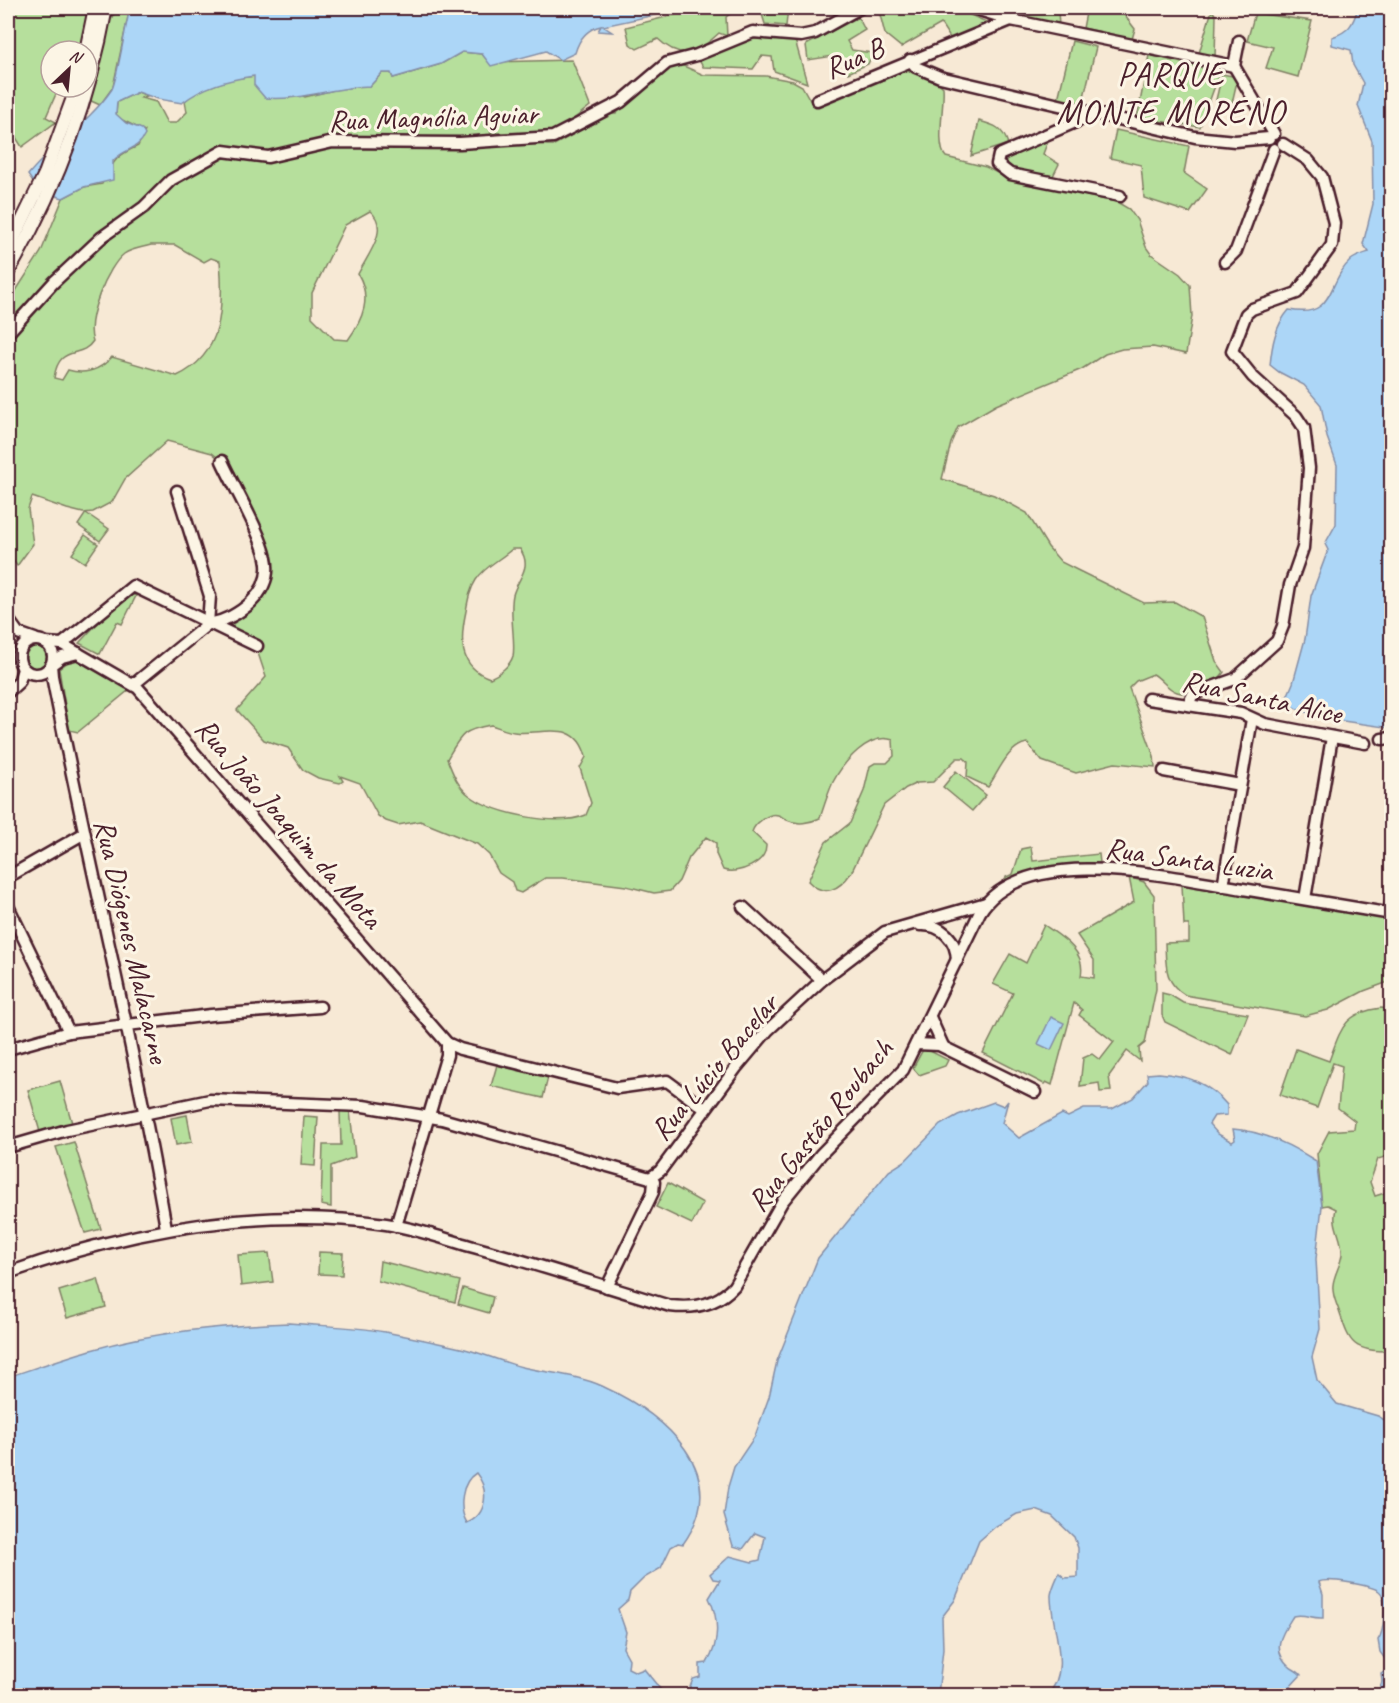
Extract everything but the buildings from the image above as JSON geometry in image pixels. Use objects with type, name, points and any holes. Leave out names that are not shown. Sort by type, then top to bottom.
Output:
[{"type":"main road","points":[[89,39],[95,8]]},
{"type":"main road","points":[[8,272],[37,219],[72,137],[92,74],[106,8]]},
{"type":"main road","points":[[8,250],[45,174],[73,99]]},
{"type":"street","name":"Rua Magnólia Aguiar","points":[[8,333],[54,282],[102,237],[144,207],[171,180],[223,151],[268,157],[333,142],[459,143],[554,137],[621,102],[668,63],[697,55],[753,32],[801,36],[815,33],[860,8]]},
{"type":"street","points":[[973,8],[1011,20],[1234,66]]},
{"type":"street","name":"Rua B","points":[[817,100],[1011,20]]},
{"type":"street","points":[[1225,262],[1236,251],[1275,141],[1234,66],[1239,41]]},
{"type":"street","points":[[910,60],[916,67],[940,77],[1094,114],[1215,140],[1275,141],[1308,160],[1322,177],[1334,223],[1332,245],[1297,293],[1252,309],[1246,314],[1232,351],[1253,377],[1296,416],[1304,428],[1309,475],[1303,548],[1290,585],[1283,626],[1277,641],[1239,676],[1227,683],[1193,694],[1188,705]]},
{"type":"street","points":[[1094,114],[999,155],[998,166],[1010,174],[1120,196]]},
{"type":"street","points":[[134,684],[208,624],[228,620],[246,607],[261,587],[267,573],[264,552],[222,461]]},
{"type":"street","points":[[177,491],[210,596],[208,624]]},
{"type":"street","points":[[18,633],[41,641],[62,644],[128,588],[138,587],[208,624],[257,646]]},
{"type":"street","points":[[8,619],[18,633],[23,669],[19,682],[8,692]]},
{"type":"street","points":[[19,652],[26,643],[41,641],[52,651],[51,665]]},
{"type":"street","name":"Rua João Joaquim da Mota","points":[[62,644],[134,684],[208,765],[447,1043]]},
{"type":"street","points":[[23,669],[40,673],[62,657],[78,653]]},
{"type":"street","name":"Rua Diógenes Malacarne","points":[[51,665],[83,834],[128,1025],[146,1113],[166,1228]]},
{"type":"street","name":"Rua Santa Alice","points":[[1148,699],[1241,713],[1274,726],[1365,744]]},
{"type":"street","points":[[1223,886],[1252,719]]},
{"type":"street","points":[[1305,899],[1332,737]]},
{"type":"street","points":[[1164,771],[1240,785]]},
{"type":"street","points":[[8,877],[83,834]]},
{"type":"street","name":"Rua Santa Luzia","points":[[986,903],[1013,884],[1030,878],[1086,869],[1126,870],[1390,914]]},
{"type":"street","points":[[1390,914],[1392,900]]},
{"type":"street","name":"Rua Lúcio Bacelar","points":[[607,1287],[654,1192],[654,1182],[650,1178],[660,1171],[705,1109],[768,1030],[822,980],[879,935],[986,903]]},
{"type":"street","name":"Rua Gastão Roubach","points":[[8,1273],[73,1251],[166,1228],[226,1221],[297,1218],[396,1226],[681,1307],[705,1305],[726,1296],[782,1202],[821,1154],[900,1074],[986,903]]},
{"type":"street","points":[[8,906],[69,1032]]},
{"type":"street","points":[[743,907],[822,980]]},
{"type":"street","points":[[908,925],[931,925],[945,932],[954,945],[957,961]]},
{"type":"street","points":[[8,1048],[69,1032],[211,1015],[320,1007]]},
{"type":"street","points":[[930,1017],[943,1047]]},
{"type":"street","points":[[396,1226],[447,1055],[447,1043],[460,1049],[617,1088],[667,1081],[705,1109]]},
{"type":"street","points":[[916,1044],[929,1043],[943,1047],[1035,1092]]},
{"type":"street","points":[[8,1147],[146,1113],[210,1100],[363,1106],[428,1116],[650,1178]]},
{"type":"green space","points":[[8,8],[87,8],[86,13],[113,18],[115,8],[130,8],[113,87],[100,105],[87,99],[99,99],[99,39],[39,39],[39,99],[54,99],[46,117],[56,122],[22,147],[8,125]]},
{"type":"green space","points":[[760,8],[788,8],[786,26],[765,24]]},
{"type":"green space","points":[[885,8],[954,8],[989,23],[954,44],[941,24],[901,47],[885,34],[879,11]]},
{"type":"green space","points":[[1004,8],[1027,8],[1028,12],[1058,10],[1059,27],[1008,14]]},
{"type":"green space","points":[[1087,8],[1119,8],[1135,29],[1132,39],[1083,28]]},
{"type":"green space","points":[[694,10],[734,11],[726,17],[727,36],[719,33],[704,45],[689,52],[674,50],[658,39],[637,49],[630,44],[626,27]]},
{"type":"green space","points":[[1212,10],[1216,16],[1215,58],[1199,53]]},
{"type":"green space","points":[[1255,13],[1312,21],[1298,77],[1266,68],[1273,47],[1247,41]]},
{"type":"green space","points":[[858,17],[865,30],[847,41],[852,50],[873,53],[868,64],[848,73],[840,55],[808,60],[806,45]]},
{"type":"green space","points":[[743,39],[795,40],[807,83],[774,71],[772,57],[762,56],[753,69],[703,67],[699,60]]},
{"type":"green space","points":[[1072,41],[1096,47],[1082,105],[1058,99]]},
{"type":"green space","points":[[462,52],[482,54],[489,62],[572,60],[590,106],[557,132],[491,133],[493,139],[547,145],[554,145],[610,114],[616,114],[662,69],[679,64],[704,75],[766,76],[793,81],[802,86],[810,100],[819,102],[851,93],[882,78],[898,73],[913,72],[928,76],[943,87],[941,144],[946,157],[986,167],[1003,176],[1056,185],[1087,196],[1117,202],[1129,209],[1137,220],[1146,247],[1151,254],[1180,274],[1190,285],[1192,316],[1186,354],[1153,347],[1122,349],[1105,354],[1082,369],[996,405],[958,427],[951,443],[942,479],[994,495],[1027,513],[1048,547],[1061,562],[1144,603],[1175,602],[1202,617],[1216,661],[1224,672],[1220,677],[1203,689],[1190,693],[1173,691],[1153,674],[1136,681],[1129,688],[1154,756],[1155,767],[1115,763],[1076,773],[1042,761],[1027,743],[1014,749],[988,787],[967,777],[968,762],[964,758],[957,758],[933,782],[917,783],[906,788],[884,805],[851,873],[841,884],[831,890],[820,889],[808,881],[826,842],[850,823],[864,791],[870,766],[875,763],[887,763],[894,756],[893,740],[884,738],[866,744],[843,766],[833,782],[820,818],[799,823],[774,815],[759,822],[752,832],[766,845],[765,851],[757,862],[743,869],[723,870],[716,854],[716,843],[706,837],[689,858],[679,881],[670,891],[654,893],[626,886],[545,878],[521,893],[515,891],[512,882],[499,873],[489,855],[477,844],[420,821],[398,825],[386,821],[378,816],[360,783],[340,776],[343,781],[340,783],[318,778],[303,770],[288,748],[264,740],[237,710],[266,677],[254,641],[229,627],[245,615],[261,593],[268,550],[266,537],[251,516],[235,472],[212,453],[167,441],[125,479],[112,502],[93,512],[83,513],[32,497],[28,509],[33,544],[17,566],[8,553],[8,303],[41,252],[63,198],[84,187],[102,184],[115,161],[138,146],[145,131],[118,118],[116,115],[117,102],[138,92],[147,96],[141,98],[156,102],[167,123],[176,123],[187,112],[185,101],[195,92],[231,79],[255,76],[305,97],[351,86],[370,86],[382,73],[391,73],[393,78],[441,64]],"holes":[[[370,211],[378,225],[375,242],[358,274],[364,291],[364,308],[348,340],[334,339],[312,317],[312,293],[345,225]],[[151,245],[175,245],[204,262],[211,258],[220,261],[220,312],[212,343],[204,356],[177,376],[112,357],[92,370],[80,372],[68,370],[62,380],[54,378],[57,367],[65,356],[83,350],[93,341],[92,320],[105,281],[118,260],[134,249]],[[512,549],[520,549],[524,556],[525,567],[512,602],[513,656],[504,669],[490,678],[472,667],[464,651],[463,642],[464,621],[472,587],[488,567]],[[491,725],[525,733],[557,731],[574,737],[581,745],[586,757],[580,768],[591,803],[586,815],[559,820],[526,817],[494,808],[469,795],[458,783],[447,759],[463,735],[474,729]]]},
{"type":"green space","points":[[1149,55],[1220,72],[1200,127],[1137,118]]},
{"type":"green space","points":[[1222,74],[1238,77],[1232,103],[1216,100]]},
{"type":"green space","points":[[979,121],[998,128],[1004,134],[1008,144],[971,156]]},
{"type":"green space","points":[[1116,130],[1189,146],[1184,173],[1207,189],[1190,213],[1144,198],[1141,165],[1110,158]]},
{"type":"green space","points":[[1049,138],[1043,154],[1059,164],[1053,176],[1029,173],[1004,165],[1008,156]]},
{"type":"green space","points":[[86,513],[109,529],[100,541],[78,525]]},
{"type":"green space","points":[[85,535],[98,544],[85,563],[72,554]]},
{"type":"green space","points":[[127,592],[136,596],[122,624],[117,622],[100,654],[79,643]]},
{"type":"green space","points":[[35,643],[44,647],[48,656],[44,665],[35,669],[26,665],[22,656],[26,647]]},
{"type":"green space","points":[[77,660],[129,690],[78,732],[69,730],[59,669],[69,661]]},
{"type":"green space","points":[[956,771],[986,795],[972,811],[943,787]]},
{"type":"green space","points":[[1031,847],[1033,861],[1099,854],[1100,863],[1039,870],[1005,881],[1006,877],[1013,874],[1021,849]]},
{"type":"green space","points":[[1129,877],[1144,882],[1154,895],[1156,989],[1145,1043],[1139,1048],[1140,1061],[1127,1051],[1109,1076],[1111,1091],[1100,1092],[1099,1083],[1080,1086],[1083,1058],[1092,1054],[1100,1060],[1114,1042],[1079,1015],[1082,1010],[1074,1003],[1052,1085],[1046,1082],[1044,1084],[983,1053],[1013,993],[993,984],[1010,954],[1026,963],[1044,925],[1072,946],[1080,959],[1081,976],[1094,978],[1094,960],[1077,935],[1134,902]]},
{"type":"green space","points":[[1182,885],[1391,920],[1391,981],[1364,991],[1328,1010],[1305,1016],[1185,995],[1173,985],[1170,979],[1166,966],[1165,943],[1189,942],[1189,925],[1184,925]]},
{"type":"green space","points":[[1162,993],[1183,1003],[1248,1014],[1232,1055],[1165,1022],[1162,1015]]},
{"type":"green space","points":[[1391,1009],[1391,1155],[1378,1159],[1370,1182],[1375,1196],[1391,1191],[1391,1351],[1367,1349],[1354,1343],[1349,1337],[1333,1294],[1342,1248],[1335,1221],[1336,1209],[1328,1205],[1322,1206],[1317,1154],[1329,1131],[1354,1129],[1355,1121],[1338,1108],[1342,1066],[1333,1063],[1317,1108],[1280,1095],[1296,1049],[1329,1061],[1345,1024],[1368,1010]]},
{"type":"green space","points":[[924,1048],[948,1060],[945,1066],[919,1075],[913,1068]]},
{"type":"green space","points":[[497,1065],[548,1077],[543,1098],[491,1086]]},
{"type":"green space","points":[[60,1081],[72,1123],[40,1132],[28,1090]]},
{"type":"green space","points":[[340,1111],[350,1111],[355,1157],[331,1166],[331,1207],[321,1205],[323,1145],[341,1145]]},
{"type":"green space","points":[[187,1115],[192,1142],[176,1145],[171,1118]]},
{"type":"green space","points":[[304,1116],[318,1117],[315,1166],[301,1165]]},
{"type":"green space","points":[[74,1142],[101,1229],[85,1233],[56,1147]]},
{"type":"green space","points":[[668,1183],[703,1203],[692,1224],[656,1207]]},
{"type":"green space","points":[[319,1252],[343,1253],[342,1275],[318,1274]]},
{"type":"green space","points":[[269,1253],[273,1282],[241,1286],[238,1255]]},
{"type":"green space","points":[[380,1261],[460,1281],[455,1302],[378,1281]]},
{"type":"green space","points":[[98,1279],[106,1307],[67,1318],[59,1291]]},
{"type":"green space","points":[[463,1288],[493,1297],[489,1313],[458,1304]]},
{"type":"water","points":[[130,8],[688,8],[603,26],[612,32],[598,31],[601,26],[596,27],[584,35],[575,53],[560,60],[546,51],[491,66],[482,54],[462,52],[441,64],[393,78],[391,73],[382,73],[370,86],[292,98],[265,98],[254,85],[254,76],[216,85],[182,103],[158,99],[138,92],[117,102],[116,114],[126,123],[142,129],[145,135],[138,144],[113,161],[113,180],[84,187],[63,198],[39,191],[28,175],[93,112],[112,89]]},
{"type":"water","points":[[1358,8],[1392,8],[1391,728],[1322,718],[1284,704],[1293,683],[1305,639],[1311,596],[1328,550],[1325,544],[1336,524],[1337,465],[1327,437],[1321,405],[1304,385],[1270,365],[1275,336],[1289,310],[1304,311],[1315,309],[1323,304],[1343,269],[1353,259],[1369,252],[1363,244],[1373,204],[1372,141],[1358,106],[1363,83],[1353,65],[1351,50],[1332,45],[1332,37],[1343,33],[1350,27]]},
{"type":"water","points":[[1051,1017],[1064,1023],[1051,1050],[1038,1044]]},
{"type":"water","points":[[1159,1073],[1188,1078],[1205,1086],[1220,1097],[1227,1105],[1227,1115],[1214,1116],[1209,1124],[1218,1134],[1232,1142],[1235,1140],[1233,1129],[1244,1130],[1287,1144],[1316,1161],[1322,1206],[1316,1259],[1320,1329],[1312,1357],[1317,1380],[1337,1404],[1378,1416],[1391,1424],[1391,1695],[1378,1695],[1382,1681],[1381,1674],[1388,1663],[1380,1652],[1378,1640],[1384,1615],[1382,1594],[1368,1587],[1324,1581],[1319,1582],[1323,1594],[1323,1618],[1293,1616],[1280,1641],[1279,1647],[1283,1660],[1301,1675],[1288,1689],[1300,1695],[1047,1695],[1055,1685],[1059,1661],[1051,1595],[1059,1573],[1065,1578],[1078,1577],[1078,1548],[1074,1537],[1052,1516],[1036,1510],[1017,1514],[996,1526],[979,1541],[955,1600],[942,1617],[943,1649],[938,1695],[687,1695],[693,1679],[700,1677],[700,1664],[707,1663],[716,1639],[715,1614],[709,1598],[720,1580],[713,1579],[710,1574],[730,1556],[752,1562],[760,1560],[765,1537],[755,1533],[743,1549],[733,1546],[724,1515],[728,1487],[734,1467],[755,1436],[769,1397],[777,1361],[818,1258],[889,1171],[905,1161],[940,1125],[958,1115],[994,1102],[1004,1106],[1008,1101],[1002,1123],[1019,1138],[1062,1114],[1068,1117],[1084,1109],[1112,1109],[1133,1098],[1148,1081],[1147,1074]]},
{"type":"water","points":[[289,1323],[385,1332],[465,1349],[522,1367],[583,1379],[626,1398],[669,1430],[685,1449],[696,1470],[701,1493],[697,1518],[683,1544],[678,1543],[671,1547],[661,1568],[644,1578],[630,1592],[628,1600],[618,1609],[626,1632],[623,1648],[629,1659],[628,1668],[636,1672],[644,1669],[661,1690],[682,1695],[8,1695],[8,1377],[81,1353],[140,1338],[189,1330]],"holes":[[[476,1473],[484,1493],[483,1507],[479,1514],[467,1523],[462,1510],[464,1489]]]},
{"type":"district","name":"PARQUE MONTE MORENO","points":[[1171,92]]}]
